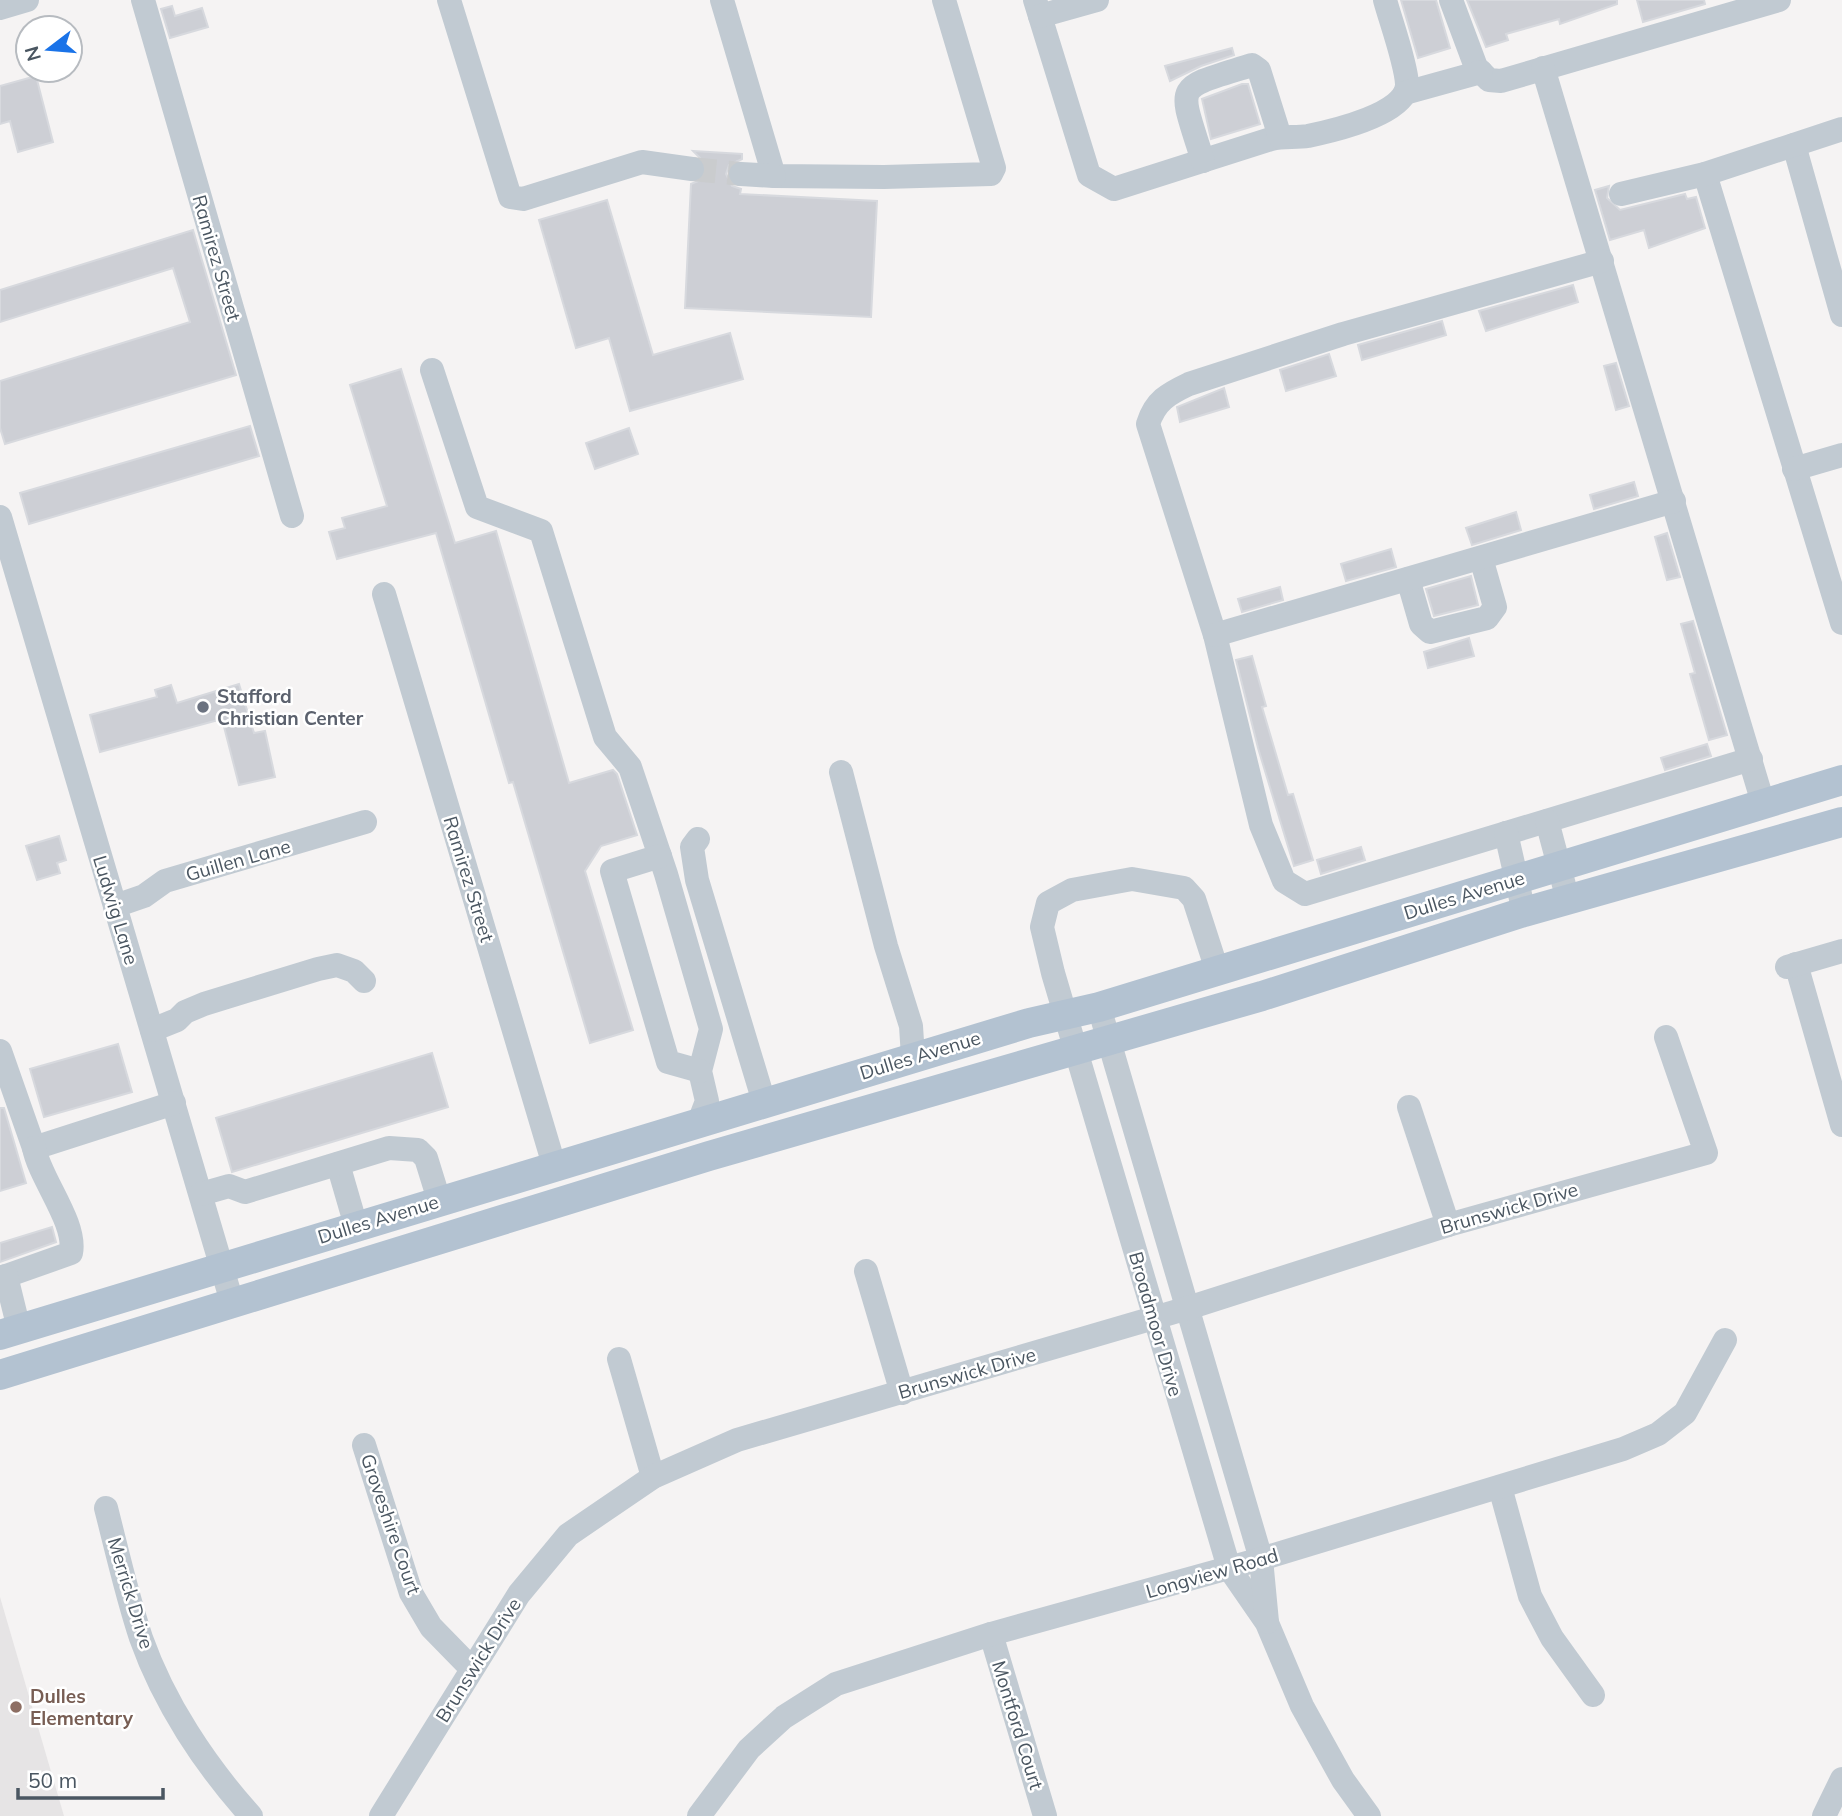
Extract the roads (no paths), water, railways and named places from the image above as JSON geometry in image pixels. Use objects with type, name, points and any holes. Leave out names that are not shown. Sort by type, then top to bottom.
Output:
[{"type":"main road","name":"Dulles Avenue","points":[[9,1332],[554,1164],[913,1057],[1099,1007],[1842,780]]},
{"type":"main road","name":"Dulles Avenue","points":[[0,1375],[709,1156],[1262,996],[1524,912],[1842,822]]},
{"type":"main road","points":[[699,1122],[709,1156]]},
{"type":"street","points":[[0,8],[27,0]]},
{"type":"street","name":"Ramirez Street","points":[[143,0],[292,516]]},
{"type":"street","points":[[449,0],[510,197],[523,199],[642,162],[692,169]]},
{"type":"street","points":[[722,0],[774,176]]},
{"type":"street","points":[[741,174],[884,177],[991,174],[994,168],[944,0]]},
{"type":"street","points":[[1097,0],[1037,8],[1089,176],[1114,189],[1280,137],[1305,136],[1388,111],[1405,93],[1407,84],[1385,0]]},
{"type":"street","points":[[1451,0],[1476,67],[1489,80],[1501,80],[1779,0]]},
{"type":"street","points":[[1203,161],[1185,104],[1186,92],[1193,84],[1252,65],[1259,70],[1280,137]]},
{"type":"street","points":[[1544,68],[1763,803]]},
{"type":"street","points":[[1405,93],[1480,72]]},
{"type":"street","points":[[1621,194],[1705,174],[1842,129]]},
{"type":"street","points":[[1794,145],[1842,314]]},
{"type":"street","points":[[1705,174],[1842,623]]},
{"type":"street","points":[[1602,261],[1343,334],[1189,384],[1166,395],[1153,409],[1148,424],[1215,635],[1261,825],[1284,881],[1305,894],[1751,759]]},
{"type":"street","points":[[432,370],[477,507],[541,531],[605,737],[630,767],[660,856],[711,1030],[700,1071],[707,1101],[699,1122]]},
{"type":"street","points":[[1794,469],[1842,455]]},
{"type":"street","points":[[1215,635],[1674,501]]},
{"type":"street","name":"Ludwig Lane","points":[[0,517],[232,1302]]},
{"type":"street","points":[[1408,579],[1420,624],[1430,632],[1487,618],[1495,607],[1481,558]]},
{"type":"street","name":"Ramirez Street","points":[[384,594],[554,1164]]},
{"type":"street","points":[[841,772],[886,946],[911,1026],[913,1057]]},
{"type":"street","points":[[1547,821],[1568,900]]},
{"type":"street","name":"Guillen Lane","points":[[115,906],[144,896],[165,881],[365,822]]},
{"type":"street","points":[[1506,833],[1524,912]]},
{"type":"street","points":[[698,839],[692,847],[697,880],[764,1102]]},
{"type":"street","points":[[660,856],[612,871],[668,1062],[700,1071]]},
{"type":"street","name":"Broadmoor Drive","points":[[1217,970],[1194,899],[1184,888],[1132,879],[1072,890],[1048,903],[1042,927],[1229,1568],[1267,1623],[1308,1717],[1343,1780],[1369,1816]]},
{"type":"street","points":[[1842,951],[1791,966],[1842,1125]]},
{"type":"street","points":[[152,1030],[177,1020],[185,1012],[204,1004],[317,969],[337,965],[354,971],[363,981]]},
{"type":"street","name":"Broadmoor Drive","points":[[1099,1007],[1261,1559],[1267,1623]]},
{"type":"street","name":"Brunswick Drive","points":[[381,1816],[519,1594],[568,1535],[653,1477],[737,1440],[1188,1308],[1448,1225],[1706,1153],[1666,1037]]},
{"type":"street","points":[[0,1051],[37,1163],[60,1209],[72,1245],[71,1253],[3,1277],[9,1332]]},
{"type":"street","points":[[34,1148],[174,1103]]},
{"type":"street","points":[[1409,1107],[1448,1225]]},
{"type":"street","points":[[201,1194],[229,1186],[246,1192],[389,1148],[418,1150],[426,1158],[439,1200]]},
{"type":"street","points":[[338,1164],[356,1226]]},
{"type":"street","points":[[866,1270],[902,1393]]},
{"type":"street","name":"Longview Road","points":[[698,1816],[749,1749],[784,1717],[836,1684],[991,1634],[1261,1559],[1623,1449],[1658,1433],[1685,1413],[1725,1340]]},
{"type":"street","points":[[618,1359],[653,1477]]},
{"type":"street","name":"Groveshire Court","points":[[364,1445],[411,1593],[431,1627],[471,1668]]},
{"type":"street","points":[[1500,1487],[1530,1596],[1552,1639],[1593,1695]]},
{"type":"street","name":"Merrick Drive","points":[[106,1508],[141,1639],[180,1721],[229,1792],[251,1816]]},
{"type":"street","name":"Montford Court","points":[[991,1634],[1045,1816]]},
{"type":"street","points":[[1824,1816],[1842,1779]]},
{"type":"tunnel","points":[[692,169],[741,174]]},
{"type":"place","name":"Stafford Christian Center","points":[[203,707]]},
{"type":"place","name":"Dulles Elementary","points":[[16,1707]]}]
